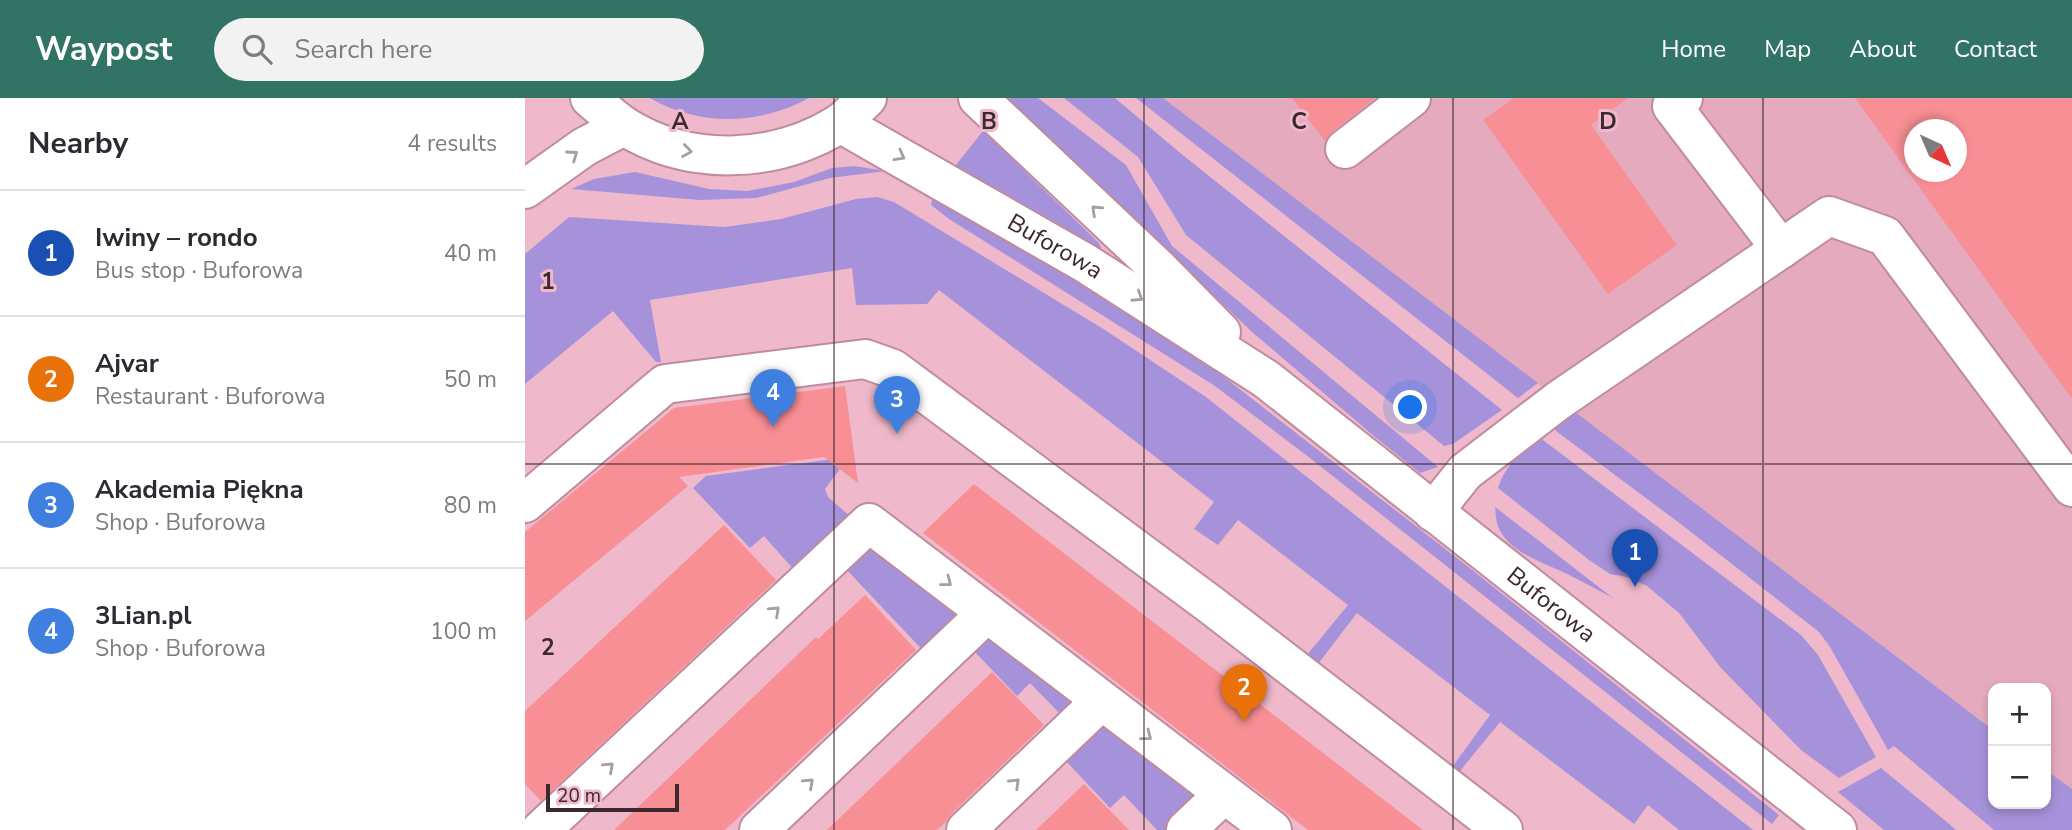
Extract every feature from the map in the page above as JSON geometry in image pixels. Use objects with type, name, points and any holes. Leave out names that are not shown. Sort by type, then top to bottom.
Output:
[{"type":"main road","points":[[590,98],[624,126],[672,149],[730,157],[787,148],[853,110]]},
{"type":"main road","name":"Buforowa","points":[[978,98],[1159,269],[1266,379]]},
{"type":"main road","points":[[1345,149],[1411,98]]},
{"type":"main road","points":[[1683,98],[1672,106],[1781,249]]},
{"type":"main road","name":"Buforowa","points":[[853,110],[1266,379],[1837,830]]},
{"type":"main road","points":[[525,189],[584,146],[624,126]]},
{"type":"main road","points":[[1433,512],[1465,472],[1538,416],[1829,216],[1885,236],[2072,487]]},
{"type":"main road","points":[[525,503],[665,384],[865,359],[893,369],[1211,605],[1503,830]]},
{"type":"main road","points":[[541,830],[869,523],[1272,830]]},
{"type":"main road","points":[[759,830],[987,613]]},
{"type":"main road","points":[[966,830],[1101,701]]},
{"type":"main road","points":[[1186,830],[1223,795]]},
{"type":"shaded area","points":[[650,98],[809,98],[770,113],[729,119],[688,114]]},
{"type":"shaded area","points":[[1038,98],[1126,165],[1172,246],[1438,467],[1420,473],[1252,332],[1009,99]]},
{"type":"shaded area","points":[[1064,98],[1115,98],[1502,410],[1453,444],[1444,446],[1186,235],[1138,157]]},
{"type":"shaded area","points":[[1136,98],[1163,98],[1538,383],[1518,398]]},
{"type":"shaded area","points":[[1163,98],[2072,98],[2072,789],[2051,774],[2051,683],[1988,683],[1988,726]]},
{"type":"shaded area","points":[[983,131],[1099,243],[1101,248],[1091,254],[955,166]]},
{"type":"shaded area","points":[[854,166],[886,171],[830,178],[756,198],[700,200],[571,189],[594,179],[635,172],[709,189],[747,191],[794,182],[832,168]]},
{"type":"shaded area","points":[[934,191],[1219,373],[1471,569],[1779,815],[1772,824],[1310,458],[1215,386],[949,219],[931,205]]},
{"type":"shaded area","points":[[877,197],[894,202],[1105,330],[1206,397],[1753,830],[1679,830],[1648,805],[1634,824],[1500,722],[1460,771],[1453,766],[1490,715],[1357,613],[1318,664],[1307,655],[1348,605],[1238,520],[1218,545],[1194,529],[1214,502],[939,290],[927,304],[856,305],[852,268],[650,300],[661,362],[656,362],[613,311],[525,384],[525,254],[569,217],[724,227],[781,219],[856,199]]},
{"type":"shaded area","points":[[1570,408],[1988,726],[1988,809],[2051,809],[2051,774],[2072,789],[2072,830],[1994,830],[1894,746],[1888,750],[1819,632],[1556,431],[1552,422]]},
{"type":"shaded area","points":[[1539,437],[1801,635],[1818,655],[1876,757],[1839,778],[1801,750],[1721,668],[1679,613],[1647,586],[1627,577],[1610,574],[1589,560],[1498,488],[1509,466]]},
{"type":"shaded area","points":[[849,457],[825,489],[828,497],[852,518],[803,580],[764,536],[750,548],[693,488],[706,476]]},
{"type":"shaded area","points":[[1495,507],[1613,598],[1514,547],[1500,531]]},
{"type":"shaded area","points":[[877,542],[969,611],[931,659],[845,568]]},
{"type":"shaded area","points":[[985,635],[1081,691],[1071,725],[1030,683],[1017,696],[971,648]]},
{"type":"shaded area","points":[[1112,721],[1202,785],[1172,830],[1157,830],[1124,795],[1110,808],[1065,760],[1100,726]]},
{"type":"shaded area","points":[[1881,768],[1956,830],[1884,830],[1838,792]]},
{"type":"building","points":[[1292,98],[1375,98],[1332,132],[1325,141]]},
{"type":"building","points":[[1514,98],[1628,98],[1591,125],[1677,245],[1608,294],[1483,120]]},
{"type":"building","points":[[1855,98],[2072,98],[2072,399],[1916,182],[1967,182],[1967,119],[1904,119],[1904,166]]},
{"type":"building","points":[[845,386],[858,483],[824,457],[679,477],[688,486],[525,621],[525,532],[674,408]]},
{"type":"building","points":[[974,484],[1423,830],[1308,830],[923,533]]},
{"type":"building","points":[[724,525],[776,580],[541,801],[525,784],[525,711]]},
{"type":"building","points":[[865,595],[916,650],[725,830],[614,830],[816,637],[818,639]]},
{"type":"building","points":[[992,672],[1044,725],[951,814],[947,821],[937,830],[827,830]]},
{"type":"building","points":[[1084,784],[1129,830],[1036,830]]},
{"type":"place","name":"3Lian.pl","points":[[773,427]]},
{"type":"place","name":"Akademia Piękna","points":[[897,434]]},
{"type":"place","name":"Iwiny – rondo","points":[[1635,587]]},
{"type":"place","name":"Ajvar","points":[[1244,722]]}]
